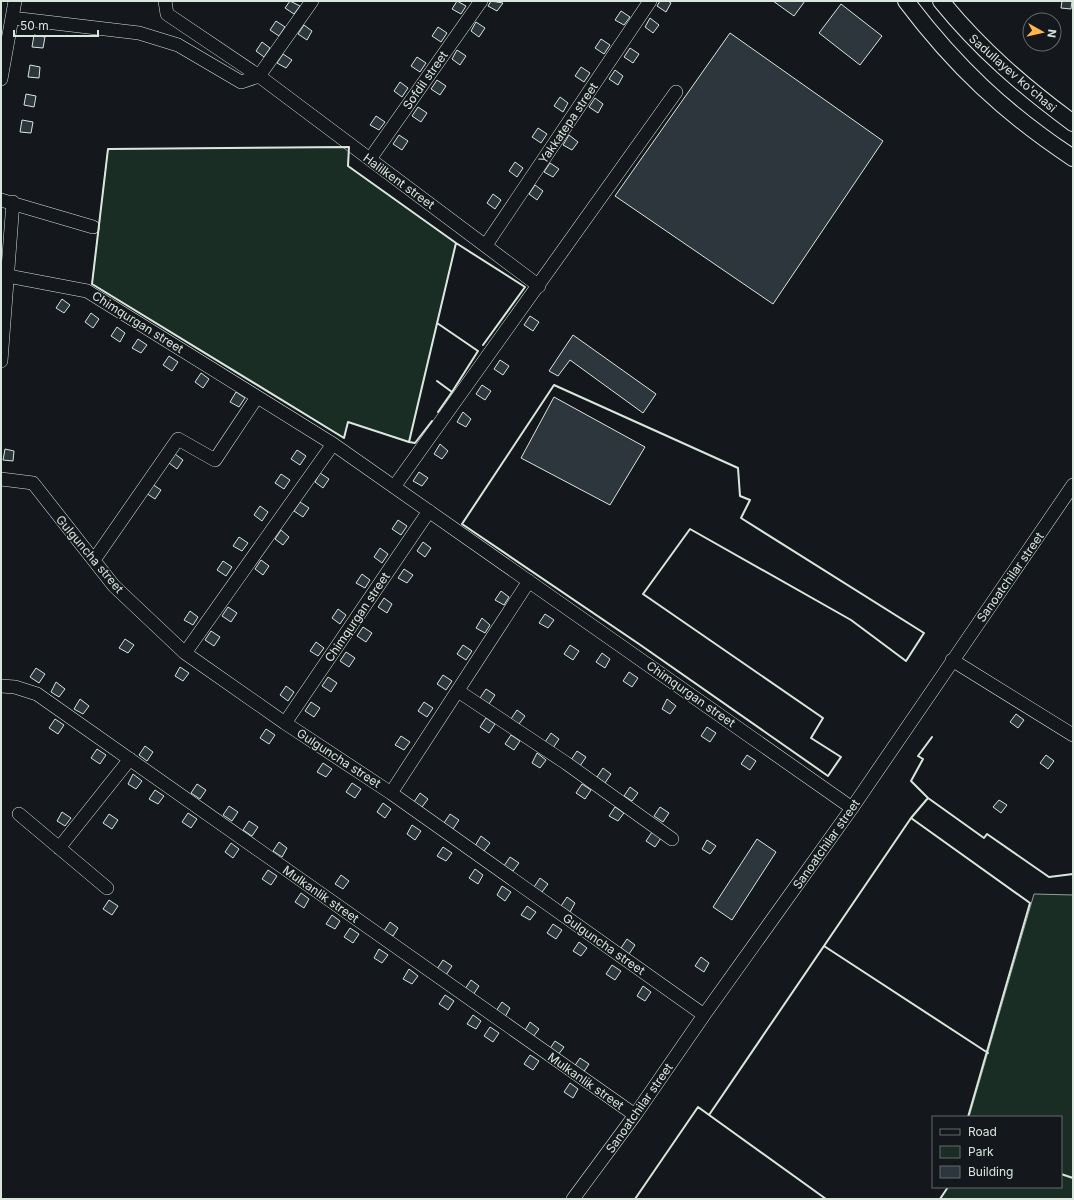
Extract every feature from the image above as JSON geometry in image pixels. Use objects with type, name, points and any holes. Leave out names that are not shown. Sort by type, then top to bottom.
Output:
[{"type":"main road","points":[[906,1],[966,73],[1000,104],[1036,133],[1073,158]]},
{"type":"main road","name":"Sadullayev ko'chasi","points":[[941,1],[967,33],[997,62],[1039,98],[1073,123]]},
{"type":"street","points":[[1,78],[15,1]]},
{"type":"street","name":"Halilkent street","points":[[165,1],[167,14],[259,76],[539,286]]},
{"type":"street","points":[[12,18],[139,33],[178,46],[241,82],[259,76],[312,1]]},
{"type":"street","name":"Sofdil street","points":[[370,159],[480,1]]},
{"type":"street","name":"Yakkatepa street","points":[[486,245],[650,1]]},
{"type":"street","points":[[394,487],[539,286],[676,92]]},
{"type":"street","points":[[1,361],[8,276],[7,201],[93,227]]},
{"type":"street","name":"Chimqurgan street","points":[[8,276],[87,291],[333,444],[852,808]]},
{"type":"street","points":[[94,560],[178,439],[215,460],[257,397]]},
{"type":"street","points":[[185,653],[333,444]]},
{"type":"street","name":"Gulguncha street","points":[[1,479],[33,483],[114,586],[185,653],[285,723],[391,793],[704,1015]]},
{"type":"street","name":"Sanoatchilar street","points":[[574,1199],[635,1116],[704,1015],[852,808],[1073,485]]},
{"type":"street","name":"Chimqurgan street","points":[[285,723],[429,511]]},
{"type":"street","points":[[391,793],[530,581]]},
{"type":"street","points":[[952,660],[1073,735]]},
{"type":"street","name":"Mulkanlik street","points":[[1,686],[15,687],[37,694],[635,1116]]},
{"type":"street","points":[[458,691],[566,763],[672,839]]},
{"type":"street","points":[[59,848],[130,759]]},
{"type":"street","points":[[19,814],[107,888]]},
{"type":"green space","points":[[349,147],[348,166],[456,243],[409,442],[348,422],[344,438],[92,284],[108,149]]},
{"type":"green space","points":[[1034,894],[1073,895],[1073,1199],[940,1199],[947,1188],[1062,1188],[1062,1116],[969,1116]]},
{"type":"building","points":[[290,1],[300,6],[294,14],[285,8]]},
{"type":"building","points":[[457,1],[466,6],[461,14],[452,9]]},
{"type":"building","points":[[491,1],[503,3],[497,11],[488,6]]},
{"type":"building","points":[[660,1],[668,1],[671,3],[666,12],[657,6]]},
{"type":"building","points":[[773,1],[805,1],[794,16]]},
{"type":"building","points":[[1062,1],[1072,1],[1071,9],[1061,8]]},
{"type":"building","points":[[841,4],[882,36],[860,65],[819,33]]},
{"type":"building","points":[[621,11],[630,17],[624,25],[615,20]]},
{"type":"building","points":[[650,18],[659,25],[653,33],[645,27]]},
{"type":"building","points":[[276,21],[285,27],[279,36],[270,30]]},
{"type":"building","points":[[476,22],[485,28],[479,37],[471,31]]},
{"type":"building","points":[[304,25],[312,31],[307,40],[298,34]]},
{"type":"building","points":[[438,27],[447,33],[441,42],[432,36]]},
{"type":"building","points":[[730,33],[883,141],[773,304],[615,196]]},
{"type":"building","points":[[34,35],[45,37],[43,48],[32,47]]},
{"type":"building","points":[[601,39],[610,45],[604,54],[595,48]]},
{"type":"building","points":[[262,42],[270,48],[264,57],[256,51]]},
{"type":"building","points":[[630,48],[639,54],[633,63],[624,57]]},
{"type":"building","points":[[457,50],[466,56],[460,65],[452,59]]},
{"type":"building","points":[[283,54],[292,60],[286,68],[277,63]]},
{"type":"building","points":[[417,57],[426,63],[420,72],[411,66]]},
{"type":"building","points":[[30,65],[40,67],[39,78],[28,77]]},
{"type":"building","points":[[581,67],[590,73],[584,82],[575,76]]},
{"type":"building","points":[[615,70],[623,76],[618,85],[609,79]]},
{"type":"building","points":[[437,80],[446,86],[440,95],[431,89]]},
{"type":"building","points":[[400,82],[408,88],[402,97],[394,91]]},
{"type":"building","points":[[26,94],[36,96],[34,107],[24,105]]},
{"type":"building","points":[[560,97],[568,103],[563,112],[554,106]]},
{"type":"building","points":[[595,98],[603,104],[598,113],[589,107]]},
{"type":"building","points":[[418,107],[427,113],[421,122],[412,116]]},
{"type":"building","points":[[376,116],[385,122],[379,130],[370,125]]},
{"type":"building","points":[[22,120],[33,122],[31,133],[20,132]]},
{"type":"building","points":[[538,128],[547,134],[541,143],[532,137]]},
{"type":"building","points":[[399,135],[408,141],[402,150],[393,144]]},
{"type":"building","points":[[569,135],[578,142],[572,150],[563,145]]},
{"type":"building","points":[[515,162],[523,168],[517,177],[509,171]]},
{"type":"building","points":[[550,163],[559,169],[553,177],[544,172]]},
{"type":"building","points":[[535,185],[543,191],[537,200],[529,194]]},
{"type":"building","points":[[493,194],[501,200],[495,209],[487,203]]},
{"type":"building","points":[[62,299],[70,305],[64,313],[56,308]]},
{"type":"building","points":[[91,313],[99,319],[93,328],[85,322]]},
{"type":"building","points":[[530,316],[539,322],[533,331],[524,325]]},
{"type":"building","points":[[117,327],[125,333],[120,342],[111,336]]},
{"type":"building","points":[[573,335],[656,394],[643,413],[570,360],[558,376],[549,371]]},
{"type":"building","points":[[138,339],[147,345],[141,353],[132,348]]},
{"type":"building","points":[[169,356],[178,362],[172,371],[163,365]]},
{"type":"building","points":[[500,360],[509,366],[503,375],[494,369]]},
{"type":"building","points":[[201,373],[209,379],[203,388],[195,382]]},
{"type":"building","points":[[482,385],[491,391],[485,400],[476,394]]},
{"type":"building","points":[[236,392],[245,398],[239,407],[230,402]]},
{"type":"building","points":[[554,397],[645,447],[610,505],[521,458]]},
{"type":"building","points":[[463,412],[471,419],[466,427],[457,422]]},
{"type":"building","points":[[440,444],[448,451],[442,459],[434,454]]},
{"type":"building","points":[[5,449],[14,451],[13,461],[3,460]]},
{"type":"building","points":[[297,450],[306,456],[300,465],[291,459]]},
{"type":"building","points":[[175,454],[183,460],[177,469],[169,463]]},
{"type":"building","points":[[419,472],[428,478],[422,486],[413,481]]},
{"type":"building","points":[[320,473],[329,479],[323,488],[315,482]]},
{"type":"building","points":[[281,474],[290,480],[284,489],[275,483]]},
{"type":"building","points":[[152,484],[161,490],[155,499],[146,493]]},
{"type":"building","points":[[300,502],[309,508],[303,517],[294,511]]},
{"type":"building","points":[[260,506],[268,512],[262,521],[254,515]]},
{"type":"building","points":[[398,520],[407,526],[401,535],[392,529]]},
{"type":"building","points":[[281,530],[289,537],[283,545],[275,539]]},
{"type":"building","points":[[239,537],[248,543],[242,551],[233,546]]},
{"type":"building","points":[[423,542],[431,548],[425,557],[417,551]]},
{"type":"building","points":[[380,548],[388,554],[382,563],[374,557]]},
{"type":"building","points":[[261,560],[269,566],[263,575],[255,569]]},
{"type":"building","points":[[223,561],[232,567],[226,576],[217,570]]},
{"type":"building","points":[[404,569],[413,575],[407,583],[398,578]]},
{"type":"building","points":[[362,574],[370,580],[365,588],[356,583]]},
{"type":"building","points":[[501,591],[509,597],[504,605],[495,600]]},
{"type":"building","points":[[384,598],[392,604],[387,613],[378,607]]},
{"type":"building","points":[[228,607],[237,613],[231,622],[222,616]]},
{"type":"building","points":[[338,609],[346,615],[340,624],[332,618]]},
{"type":"building","points":[[190,611],[198,617],[193,625],[184,620]]},
{"type":"building","points":[[545,614],[554,620],[548,628],[539,623]]},
{"type":"building","points":[[482,618],[490,625],[485,633],[476,628]]},
{"type":"building","points":[[363,627],[372,633],[366,642],[357,636]]},
{"type":"building","points":[[211,631],[220,637],[214,646],[205,640]]},
{"type":"building","points":[[125,639],[134,645],[128,653],[119,648]]},
{"type":"building","points":[[316,642],[324,648],[318,656],[310,651]]},
{"type":"building","points":[[463,645],[472,651],[466,660],[457,654]]},
{"type":"building","points":[[570,645],[579,651],[573,660],[564,654]]},
{"type":"building","points":[[346,652],[355,658],[349,667],[340,661]]},
{"type":"building","points":[[602,653],[610,659],[605,668],[596,662]]},
{"type":"building","points":[[180,667],[189,673],[183,681],[175,676]]},
{"type":"building","points":[[36,668],[45,674],[39,683],[30,677]]},
{"type":"building","points":[[629,672],[638,678],[632,687],[623,681]]},
{"type":"building","points":[[443,675],[452,681],[446,690],[437,684]]},
{"type":"building","points":[[328,677],[337,683],[331,692],[322,686]]},
{"type":"building","points":[[56,682],[65,689],[59,697],[51,692]]},
{"type":"building","points":[[286,686],[294,692],[288,701],[280,695]]},
{"type":"building","points":[[486,689],[495,695],[489,704],[480,698]]},
{"type":"building","points":[[80,699],[89,706],[83,714],[74,709]]},
{"type":"building","points":[[667,699],[676,706],[670,714],[662,709]]},
{"type":"building","points":[[311,702],[320,708],[314,717],[305,711]]},
{"type":"building","points":[[424,702],[433,708],[427,717],[418,711]]},
{"type":"building","points":[[517,710],[525,716],[519,724],[511,719]]},
{"type":"building","points":[[1016,714],[1024,720],[1018,728],[1010,722]]},
{"type":"building","points":[[486,718],[495,724],[489,733],[480,727]]},
{"type":"building","points":[[55,719],[64,725],[58,734],[49,728]]},
{"type":"building","points":[[707,727],[716,733],[710,742],[701,736]]},
{"type":"building","points":[[266,729],[275,735],[269,744],[260,738]]},
{"type":"building","points":[[551,733],[559,739],[553,748],[545,742]]},
{"type":"building","points":[[511,735],[520,741],[514,750],[505,744]]},
{"type":"building","points":[[401,736],[410,742],[404,750],[395,745]]},
{"type":"building","points":[[145,746],[153,752],[147,761],[139,755]]},
{"type":"building","points":[[97,749],[106,755],[100,764],[91,758]]},
{"type":"building","points":[[577,751],[586,757],[580,766],[571,760]]},
{"type":"building","points":[[537,753],[546,760],[540,768],[532,763]]},
{"type":"building","points":[[747,755],[756,761],[750,770],[741,764]]},
{"type":"building","points":[[1046,755],[1054,761],[1048,769],[1040,763]]},
{"type":"building","points":[[323,763],[332,769],[326,777],[317,772]]},
{"type":"building","points":[[603,768],[611,774],[605,783],[597,777]]},
{"type":"building","points":[[133,774],[142,781],[136,789],[128,784]]},
{"type":"building","points":[[352,783],[361,789],[355,798],[346,792]]},
{"type":"building","points":[[197,784],[206,790],[200,799],[191,793]]},
{"type":"building","points":[[582,784],[591,790],[585,799],[576,793]]},
{"type":"building","points":[[630,787],[638,793],[632,801],[624,796]]},
{"type":"building","points":[[155,790],[164,796],[158,804],[149,799]]},
{"type":"building","points":[[420,793],[428,799],[422,807],[414,802]]},
{"type":"building","points":[[999,800],[1007,805],[1001,813],[993,807]]},
{"type":"building","points":[[383,803],[391,809],[385,818],[377,812]]},
{"type":"building","points":[[229,806],[238,812],[232,821],[223,815]]},
{"type":"building","points":[[615,807],[624,813],[618,821],[609,816]]},
{"type":"building","points":[[660,807],[669,813],[663,822],[654,816]]},
{"type":"building","points":[[62,812],[71,818],[65,826],[57,821]]},
{"type":"building","points":[[188,813],[197,819],[191,828],[182,822]]},
{"type":"building","points":[[109,814],[118,820],[112,829],[103,823]]},
{"type":"building","points":[[450,814],[459,820],[453,829],[444,823]]},
{"type":"building","points":[[249,821],[258,827],[252,836],[243,830]]},
{"type":"building","points":[[412,825],[421,831],[415,840],[407,834]]},
{"type":"building","points":[[652,832],[661,838],[655,847],[646,841]]},
{"type":"building","points":[[481,836],[490,843],[484,851],[475,846]]},
{"type":"building","points":[[757,839],[776,852],[732,920],[713,907]]},
{"type":"building","points":[[707,840],[716,846],[710,854],[702,849]]},
{"type":"building","points":[[279,842],[287,848],[282,857],[273,851]]},
{"type":"building","points":[[231,843],[239,849],[233,858],[225,852]]},
{"type":"building","points":[[443,847],[452,853],[446,861],[437,856]]},
{"type":"building","points":[[510,857],[519,863],[513,871],[504,866]]},
{"type":"building","points":[[475,869],[483,875],[478,884],[469,878]]},
{"type":"building","points":[[268,870],[277,876],[271,885],[262,879]]},
{"type":"building","points":[[341,875],[349,881],[343,889],[335,884]]},
{"type":"building","points":[[540,878],[548,884],[542,892],[534,887]]},
{"type":"building","points":[[502,886],[511,892],[505,901],[497,895]]},
{"type":"building","points":[[301,893],[309,899],[304,908],[295,902]]},
{"type":"building","points":[[567,897],[575,903],[570,912],[561,906]]},
{"type":"building","points":[[109,900],[118,906],[112,915],[103,909]]},
{"type":"building","points":[[527,906],[536,912],[530,920],[521,915]]},
{"type":"building","points":[[332,915],[340,921],[335,929],[326,924]]},
{"type":"building","points":[[390,922],[398,928],[393,936],[384,931]]},
{"type":"building","points":[[553,924],[562,930],[556,939],[547,933]]},
{"type":"building","points":[[350,928],[359,934],[353,943],[344,937]]},
{"type":"building","points":[[627,939],[635,945],[629,954],[621,948]]},
{"type":"building","points":[[579,942],[587,948],[581,956],[573,951]]},
{"type":"building","points":[[379,949],[388,955],[382,963],[374,958]]},
{"type":"building","points":[[701,957],[709,963],[704,972],[695,966]]},
{"type":"building","points":[[443,960],[452,966],[446,975],[437,969]]},
{"type":"building","points":[[612,965],[621,971],[615,980],[606,974]]},
{"type":"building","points":[[409,969],[418,976],[412,984],[403,979]]},
{"type":"building","points":[[471,980],[479,986],[473,995],[465,989]]},
{"type":"building","points":[[643,986],[651,992],[645,1001],[637,996]]},
{"type":"building","points":[[445,995],[454,1001],[448,1010],[439,1004]]},
{"type":"building","points":[[502,1002],[510,1008],[505,1017],[496,1011]]},
{"type":"building","points":[[473,1015],[481,1021],[476,1029],[467,1024]]},
{"type":"building","points":[[530,1022],[539,1029],[533,1037],[524,1032]]},
{"type":"building","points":[[490,1027],[499,1033],[493,1042],[484,1036]]},
{"type":"building","points":[[555,1041],[564,1047],[558,1055],[549,1050]]},
{"type":"building","points":[[530,1055],[539,1061],[533,1070],[524,1064]]},
{"type":"building","points":[[580,1058],[589,1064],[583,1073],[574,1067]]},
{"type":"building","points":[[570,1083],[578,1089],[573,1098],[564,1092]]},
{"type":"wall","points":[[349,147],[348,166],[456,243],[409,442],[348,422],[344,438],[92,284],[108,149],[349,147]]},
{"type":"wall","points":[[456,243],[525,287],[483,345]]},
{"type":"wall","points":[[437,323],[478,351],[452,392],[437,381]]},
{"type":"wall","points":[[554,385],[738,468],[740,496],[750,500],[741,518],[924,633],[906,661],[851,620],[690,529],[643,594],[823,718],[811,738],[841,757],[828,776],[639,644],[462,524],[554,385]]},
{"type":"wall","points":[[438,412],[452,392]]},
{"type":"wall","points":[[409,442],[415,443],[432,421]]},
{"type":"wall","points":[[932,737],[918,756],[923,759],[911,781],[928,798],[984,838],[987,834],[1049,877],[1073,874]]},
{"type":"wall","points":[[928,798],[911,818],[1030,903],[968,1116]]},
{"type":"wall","points":[[709,1115],[911,818]]},
{"type":"wall","points":[[824,946],[988,1053]]},
{"type":"wall","points":[[635,1199],[698,1107],[826,1199]]},
{"type":"wall","points":[[1062,1174],[1073,1178]]},
{"type":"wall","points":[[940,1199],[947,1188]]}]
